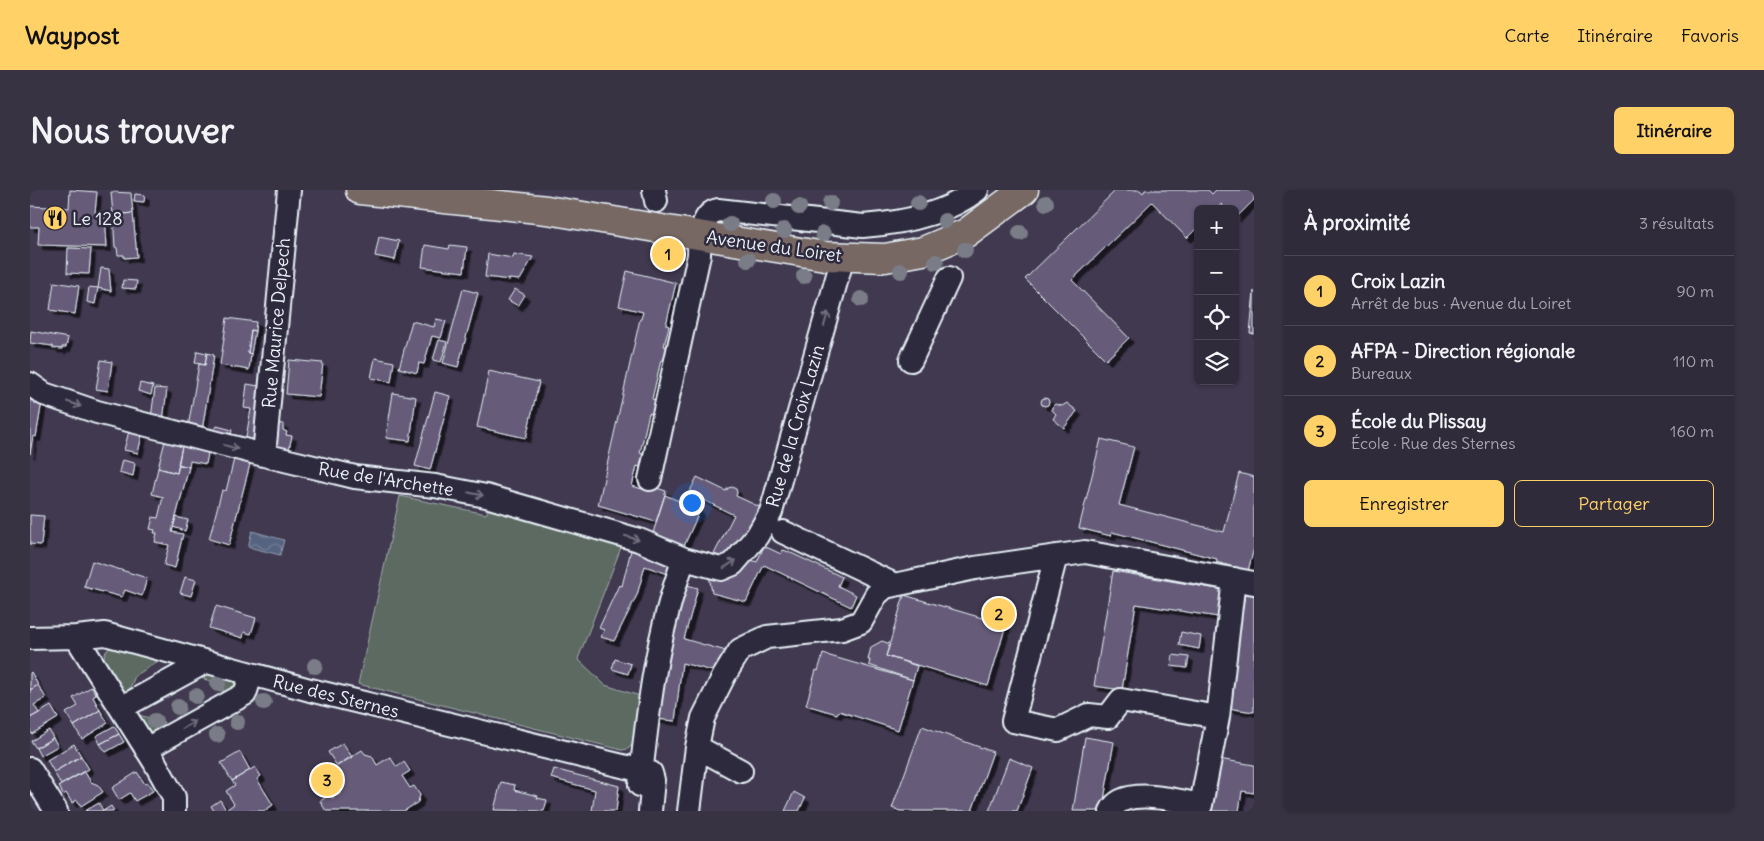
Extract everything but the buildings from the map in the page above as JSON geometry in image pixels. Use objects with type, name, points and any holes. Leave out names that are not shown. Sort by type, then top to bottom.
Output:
[{"type":"main road","name":"Avenue du Loiret","points":[[360,190],[459,195],[825,256],[885,258],[922,251],[966,233],[1024,190]]},
{"type":"street","name":"Rue Maurice Delpech","points":[[264,455],[289,190]]},
{"type":"street","points":[[650,479],[699,255],[700,235],[712,211],[718,210],[863,226],[923,216],[970,196],[977,190]]},
{"type":"street","name":"Rue de la Croix Lazin","points":[[684,559],[722,569],[733,564],[758,536],[771,512],[843,257]]},
{"type":"street","points":[[911,360],[949,278]]},
{"type":"street","name":"Rue de l'Archette","points":[[30,384],[44,394],[97,412],[355,477],[436,486],[486,496],[639,540],[684,559]]},
{"type":"street","points":[[783,532],[895,585]]},
{"type":"street","points":[[689,811],[697,747],[703,718],[724,676],[740,650],[767,637],[842,629],[861,622],[876,596],[885,587],[975,568],[1085,552],[1244,581],[1201,805],[1139,795],[1121,800],[1110,811]]},
{"type":"street","points":[[1056,556],[1013,721],[1058,730],[1089,715],[1108,717],[1121,700],[1218,717]]},
{"type":"street","points":[[637,811],[645,725],[659,644],[684,559]]},
{"type":"street","name":"Rue des Sternes","points":[[30,638],[76,638],[105,634],[251,675],[641,771]]},
{"type":"street","points":[[76,638],[121,708],[174,797],[174,811]]},
{"type":"street","points":[[121,708],[205,662]]},
{"type":"street","points":[[146,750],[245,694],[251,675]]},
{"type":"street","points":[[697,747],[741,771]]},
{"type":"street","points":[[30,769],[56,811]]},
{"type":"street","points":[[641,771],[651,773],[653,780],[650,811]]},
{"type":"green space","points":[[400,496],[486,514],[490,506],[622,545],[578,659],[605,685],[640,696],[634,743],[628,749],[622,750],[358,684]]},
{"type":"green space","points":[[113,646],[160,660],[135,676],[128,693],[124,694],[104,662],[107,650]]},
{"type":"green space","points":[[206,671],[234,679],[235,690],[221,699],[224,685],[197,677]]},
{"type":"green space","points":[[137,716],[164,722],[159,734],[150,734]]},
{"type":"water","points":[[252,531],[284,540],[280,555],[248,547]]},
{"type":"place","name":"Le 128","points":[[55,218]]},
{"type":"place","name":"Croix Lazin","points":[[668,254]]},
{"type":"place","name":"AFPA - Direction régionale","points":[[999,614]]},
{"type":"place","name":"École du Plissay","points":[[327,780]]}]
